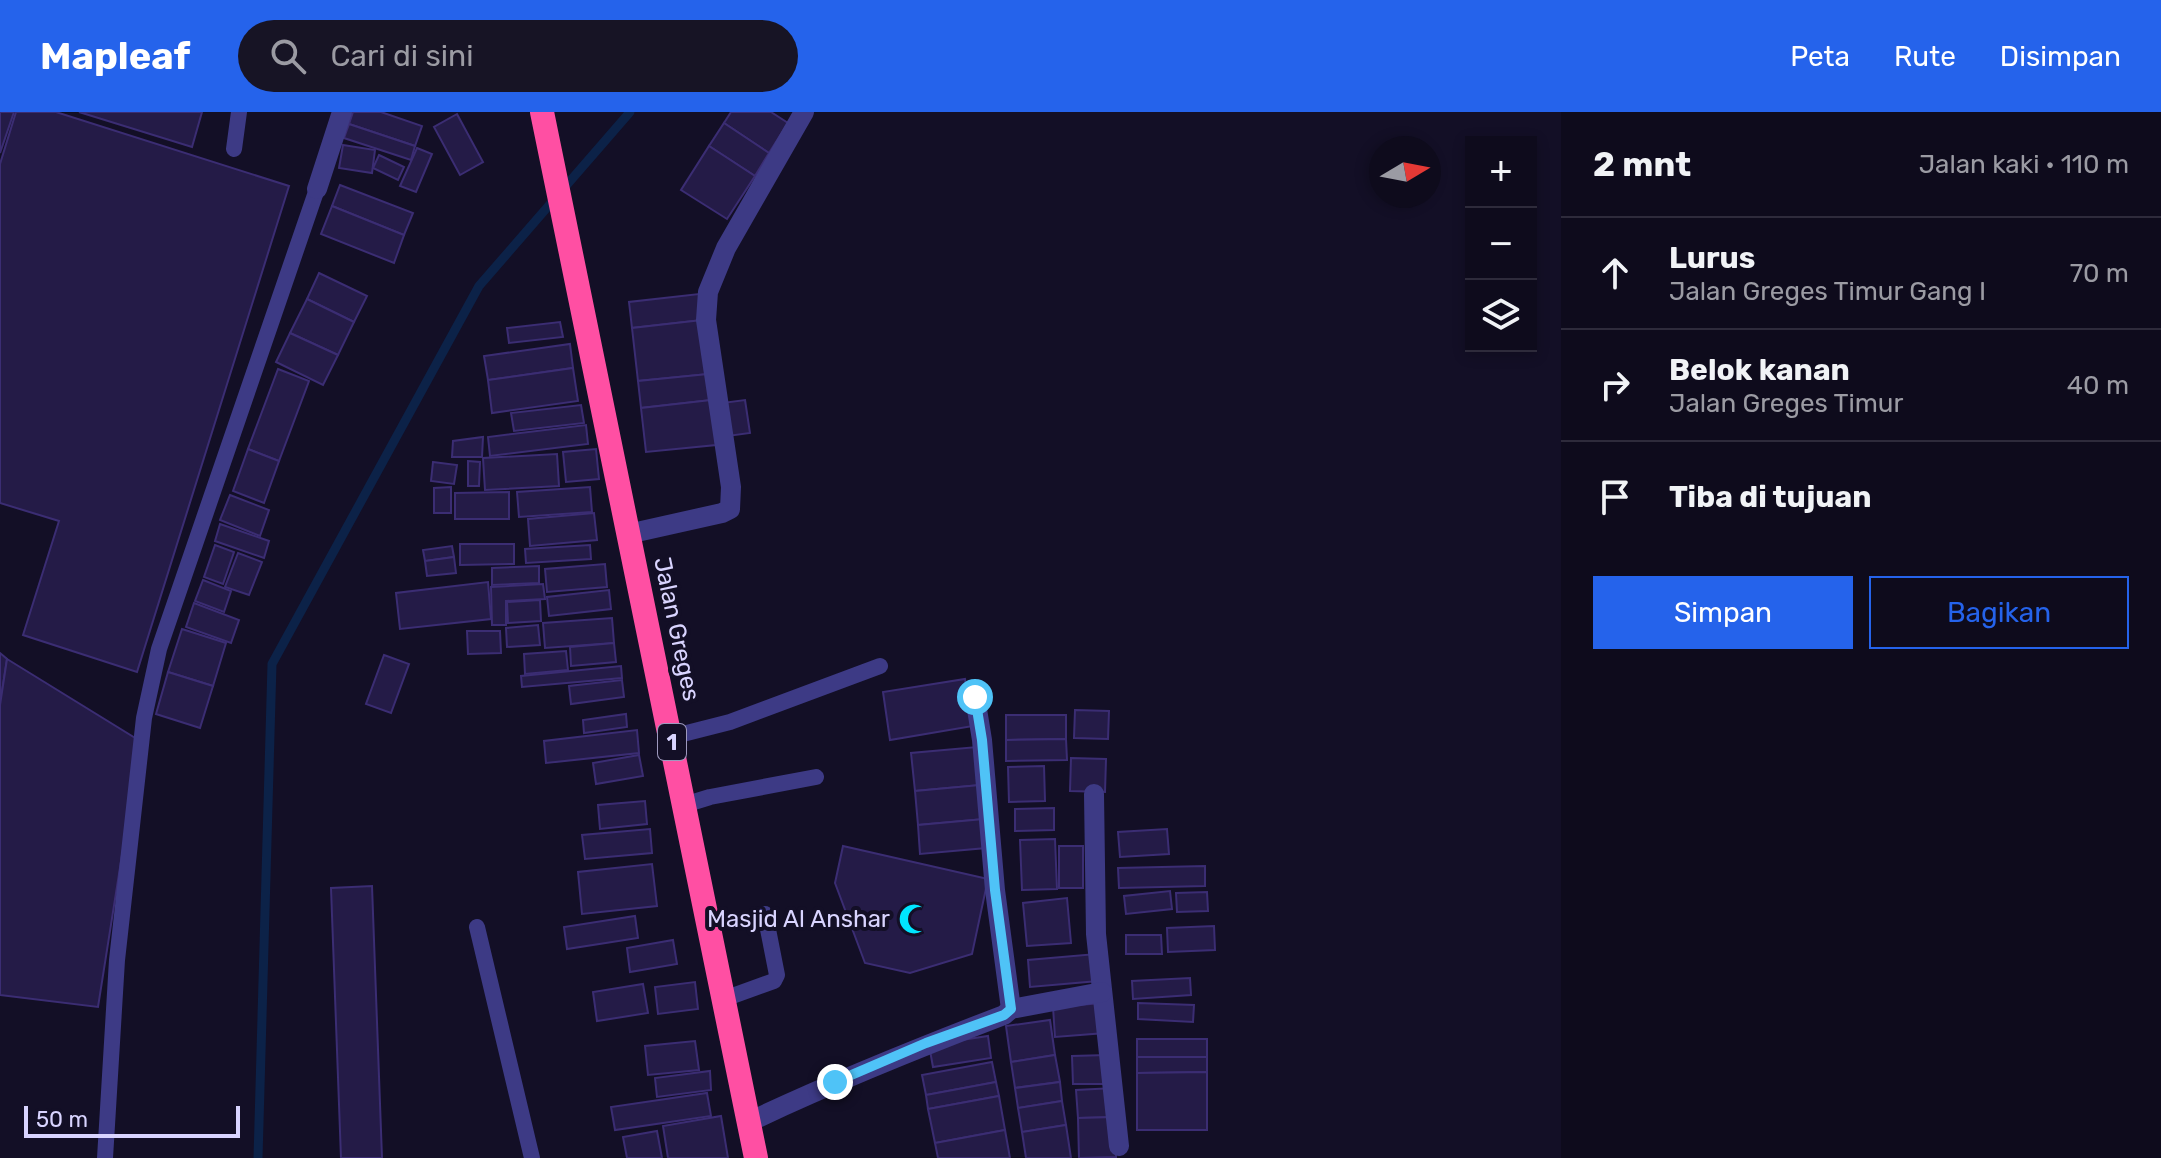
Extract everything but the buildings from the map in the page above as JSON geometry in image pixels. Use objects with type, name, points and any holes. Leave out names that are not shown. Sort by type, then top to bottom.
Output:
[{"type":"highway","name":"Jalan Greges","points":[[543,120],[756,1158]]},
{"type":"street","points":[[317,189],[342,112]]},
{"type":"street","points":[[628,534],[730,509],[731,487],[706,320],[708,292],[726,248],[804,112]]},
{"type":"street","points":[[975,697],[1011,1009]]},
{"type":"street","points":[[1094,794],[1096,934],[1119,1146]]},
{"type":"street","points":[[749,1122],[926,1043],[1004,1015],[1011,1009],[1102,992]]},
{"type":"lane","points":[[234,149],[239,112]]},
{"type":"lane","points":[[105,1158],[117,960],[151,680],[317,189]]},
{"type":"lane","points":[[671,737],[730,722],[880,666]]},
{"type":"lane","points":[[684,805],[816,777]]},
{"type":"lane","points":[[724,999],[774,981],[777,975],[765,914]]},
{"type":"lane","points":[[477,927],[532,1158]]},
{"type":"waterway","points":[[258,1158],[272,664],[479,286],[630,112]]},
{"type":"place","name":"Masjid Al Anshar","points":[[914,919]]},
{"type":"route","points":[[835,1082],[926,1043],[1004,1015],[1011,1009],[975,697]]}]
